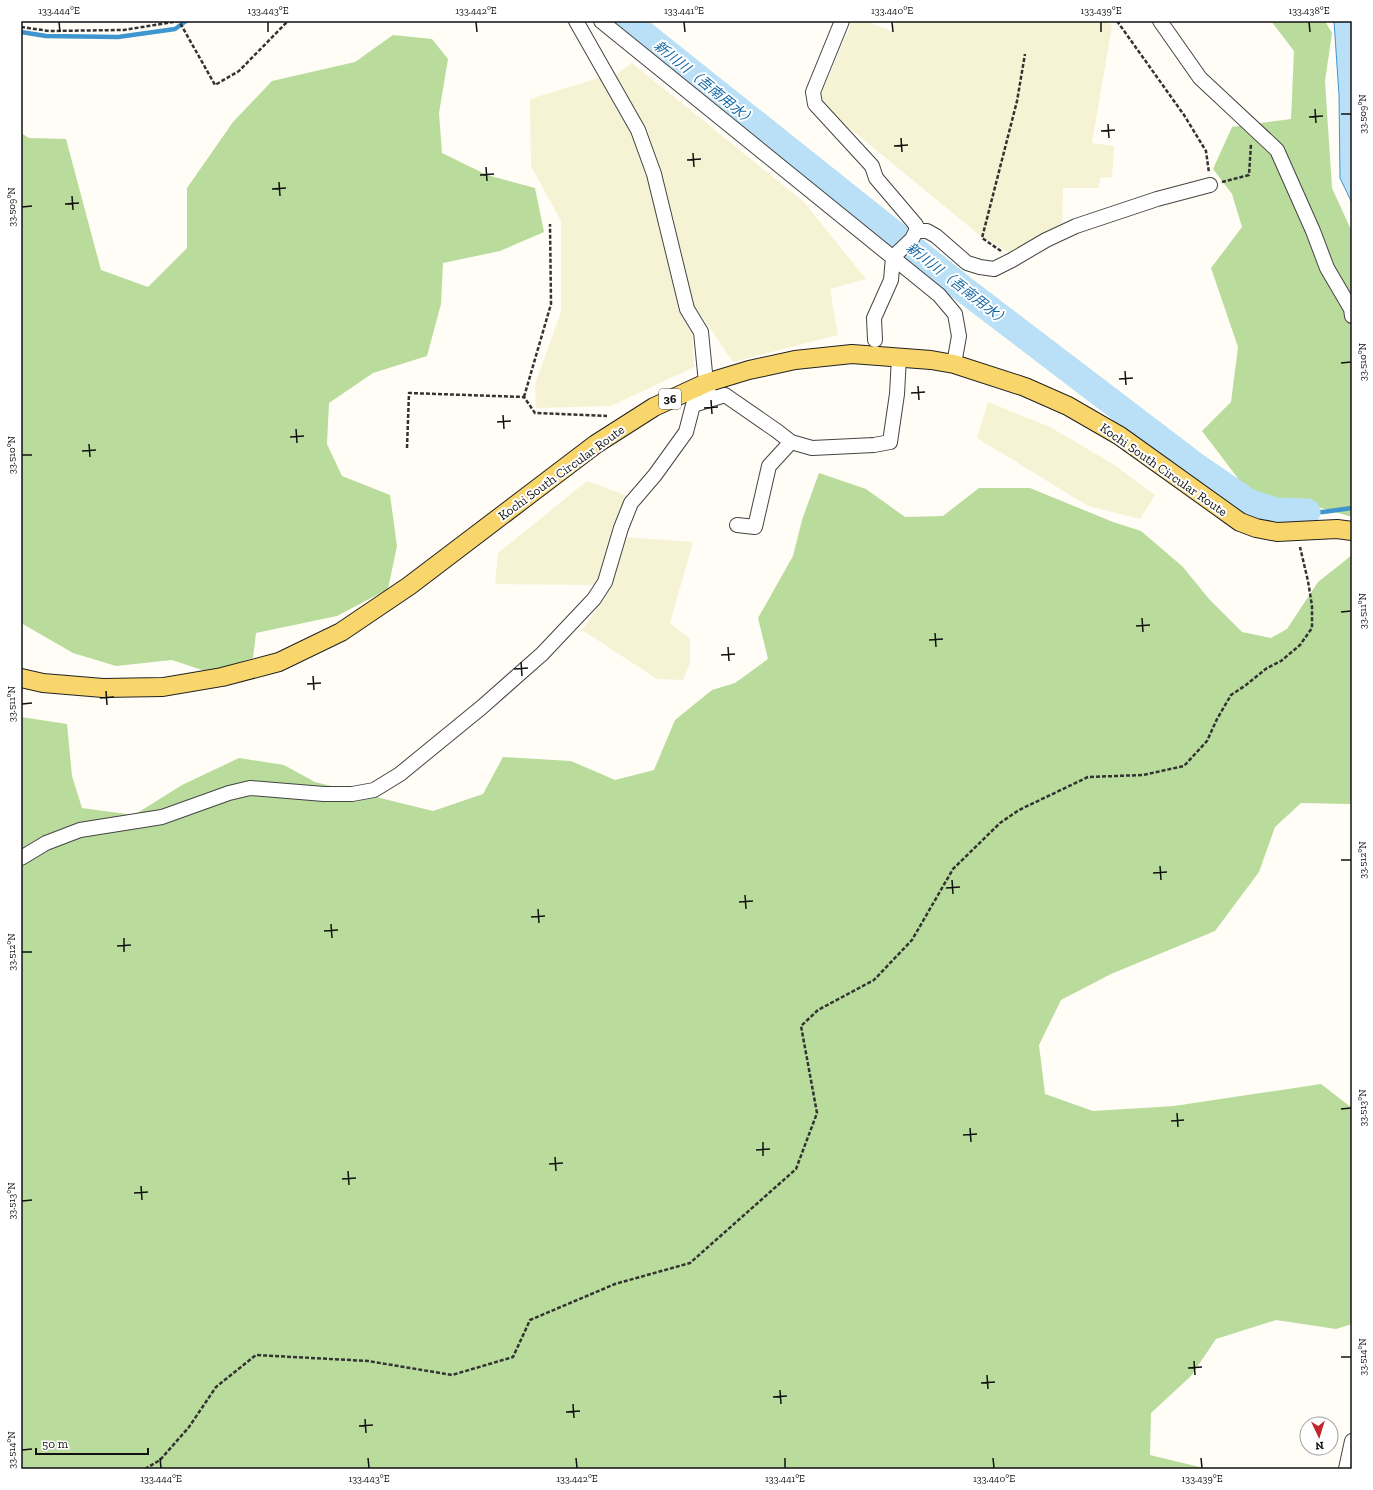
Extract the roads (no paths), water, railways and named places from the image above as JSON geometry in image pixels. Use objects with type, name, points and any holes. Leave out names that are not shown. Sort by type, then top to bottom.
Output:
[{"type":"main road","name":"Kochi South Circular Route","points":[[21,678],[43,683],[103,688],[163,687],[222,677],[279,662],[341,632],[409,586],[596,444],[654,406],[708,391],[749,370],[795,360],[852,354],[899,357],[954,364],[1025,387],[1068,406],[1120,436],[1240,522],[1256,528],[1277,532],[1337,529],[1352,531]]},
{"type":"street","points":[[576,21],[638,130],[654,174],[687,309],[701,332],[708,391]]},
{"type":"street","points":[[601,21],[897,254],[939,295],[955,314],[959,336],[954,364]]},
{"type":"street","points":[[842,21],[813,92],[815,104],[872,166],[876,178],[916,225],[914,235],[897,254],[892,280],[874,318],[875,340]]},
{"type":"street","points":[[1160,21],[1200,78],[1277,150],[1313,231],[1327,268],[1351,309],[1352,316]]},
{"type":"street","points":[[914,235],[927,231],[936,236],[967,263],[994,269],[1046,240],[1076,226],[1157,199],[1210,185]]},
{"type":"street","points":[[708,391],[725,395],[777,430],[791,442],[812,448],[874,445],[890,442],[897,394],[899,357]]},
{"type":"street","points":[[21,858],[46,843],[80,830],[162,817],[229,793],[250,788],[324,794],[352,794],[374,790],[400,774],[482,707],[542,654],[594,599],[605,582],[621,528],[631,503],[655,475],[686,432],[694,405],[708,391]]},
{"type":"street","points":[[737,525],[755,527],[769,466],[791,442]]},
{"type":"street","points":[[1346,1469],[1352,1440]]},
{"type":"water","points":[[1334,21],[1352,21],[1352,203],[1340,178],[1339,95]]},
{"type":"waterway","points":[[21,32],[46,36],[118,37],[175,29],[186,21]]},
{"type":"waterway","name":"新川川（吾南用水）","points":[[627,21],[962,288],[1197,467],[1248,502],[1276,511],[1307,512]]},
{"type":"waterway","points":[[1307,512],[1323,512],[1352,508]]}]
